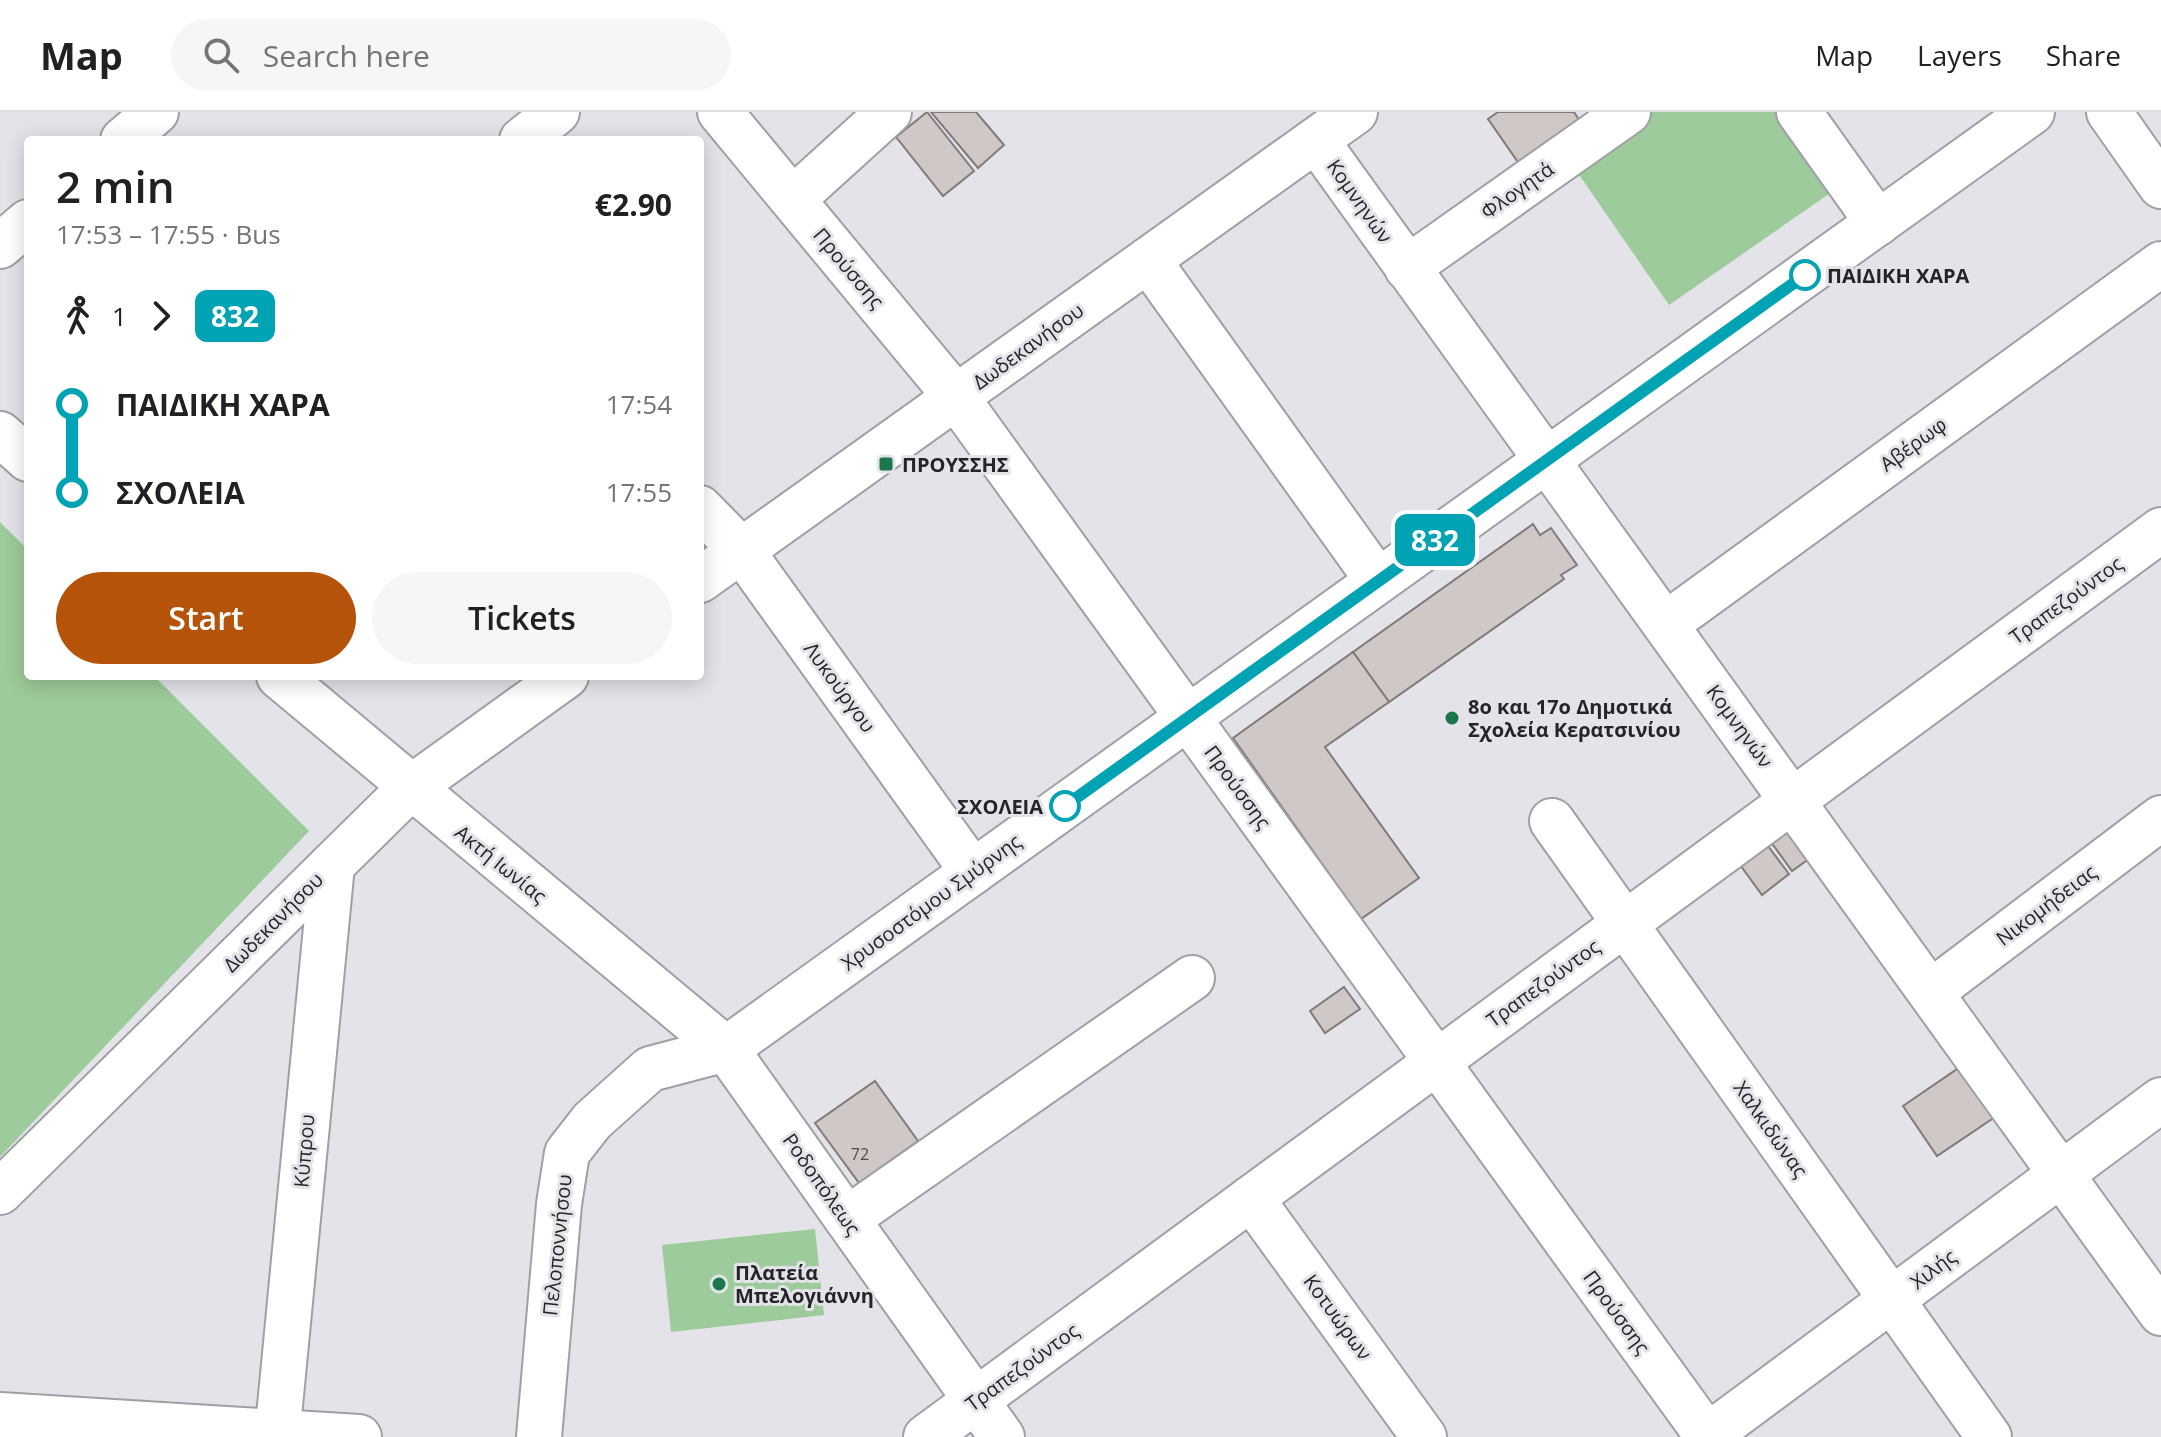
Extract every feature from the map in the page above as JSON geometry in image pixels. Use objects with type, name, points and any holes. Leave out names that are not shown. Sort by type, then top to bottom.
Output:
[{"type":"street","points":[[128,136],[156,112]]},
{"type":"street","points":[[527,136],[557,112]]},
{"type":"street","name":"Προύσσης","points":[[720,112],[956,397],[1707,1437]]},
{"type":"street","points":[[793,199],[889,112]]},
{"type":"street","name":"Δωδεκανήσου","points":[[704,577],[1355,112]]},
{"type":"street","name":"Φλογητά","points":[[1407,268],[1628,112]]},
{"type":"street","points":[[1799,112],[1878,223]]},
{"type":"street","name":"Χρυσοστόμου Σμύρνης","points":[[726,1049],[2032,112]]},
{"type":"street","points":[[2109,112],[2161,186]]},
{"type":"street","name":"Κομνηνών","points":[[1316,140],[2161,1313]]},
{"type":"street","points":[[0,246],[24,225]]},
{"type":"street","points":[[1148,260],[1378,581]]},
{"type":"street","name":"Αβέρωφ","points":[[1666,624],[2161,264]]},
{"type":"street","points":[[0,434],[24,455]]},
{"type":"street","name":"Λυκούργου","points":[[704,512],[742,551],[973,872]]},
{"type":"street","name":"Τραπεζούντος","points":[[926,1437],[2161,530]]},
{"type":"street","name":"Ακτή Ιωνίας","points":[[284,680],[409,789],[726,1049]]},
{"type":"street","name":"Δωδεκανήσου","points":[[0,1192],[409,789],[560,680]]},
{"type":"street","name":"Νικομήδειας","points":[[1931,992],[2161,818]]},
{"type":"street","name":"Χαλκιδώνας","points":[[1552,821],[1989,1437]]},
{"type":"street","name":"Κύπρου","points":[[277,1435],[332,865]]},
{"type":"street","points":[[847,1219],[1192,978]]},
{"type":"street","name":"Ροδοπόλεως","points":[[726,1049],[1002,1437]]},
{"type":"street","name":"Πελοποννήσου","points":[[539,1437],[559,1204],[567,1153],[592,1121],[650,1069],[726,1049]]},
{"type":"street","name":"Χιλής","points":[[1707,1437],[2161,1100]]},
{"type":"street","name":"Κοτυώρων","points":[[1251,1198],[1424,1437]]},
{"type":"street","points":[[0,1415],[277,1435],[359,1437]]},
{"type":"green space","points":[[1650,112],[1786,112],[1839,187],[1669,305],[1573,166]]},
{"type":"green space","points":[[0,522],[24,546],[24,680],[158,680],[309,831],[0,1157]]},
{"type":"green space","points":[[815,1229],[824,1315],[671,1332],[662,1245]]},
{"type":"building","points":[[927,112],[974,171],[943,196],[896,137]]},
{"type":"building","points":[[931,112],[976,112],[1004,145],[978,168]]},
{"type":"building","points":[[1498,112],[1574,112],[1581,123],[1520,165],[1488,119]]},
{"type":"building","points":[[1533,524],[1540,535],[1551,528],[1577,565],[1561,575],[1564,579],[1389,702],[1353,652]]},
{"type":"building","points":[[1353,652],[1389,702],[1325,747],[1419,878],[1361,919],[1233,738]]},
{"type":"building","points":[[1790,823],[1813,856],[1792,871],[1768,838]]},
{"type":"building","points":[[1765,842],[1789,874],[1762,895],[1738,862]]},
{"type":"building","points":[[1344,987],[1360,1009],[1325,1033],[1310,1011]]},
{"type":"building","points":[[1963,1065],[1998,1115],[1937,1156],[1903,1106]]},
{"type":"building","points":[[875,1081],[918,1141],[859,1183],[815,1123]]},
{"type":"bus line","name":"832","points":[[1065,806],[1805,275]]},
{"type":"place","name":"ΠΑΙΔΙΚΗ ΧΑΡΑ","points":[[1805,275]]},
{"type":"place","name":"ΠΡΟΥΣΣΗΣ","points":[[886,464]]},
{"type":"place","name":"8ο και 17ο Δημοτικά Σχολεία Κερατσινίου","points":[[1452,718]]},
{"type":"place","name":"ΣΧΟΛΕΙΑ","points":[[1065,806]]},
{"type":"place","name":"Πλατεία Μπελογιάννη","points":[[719,1284]]}]
